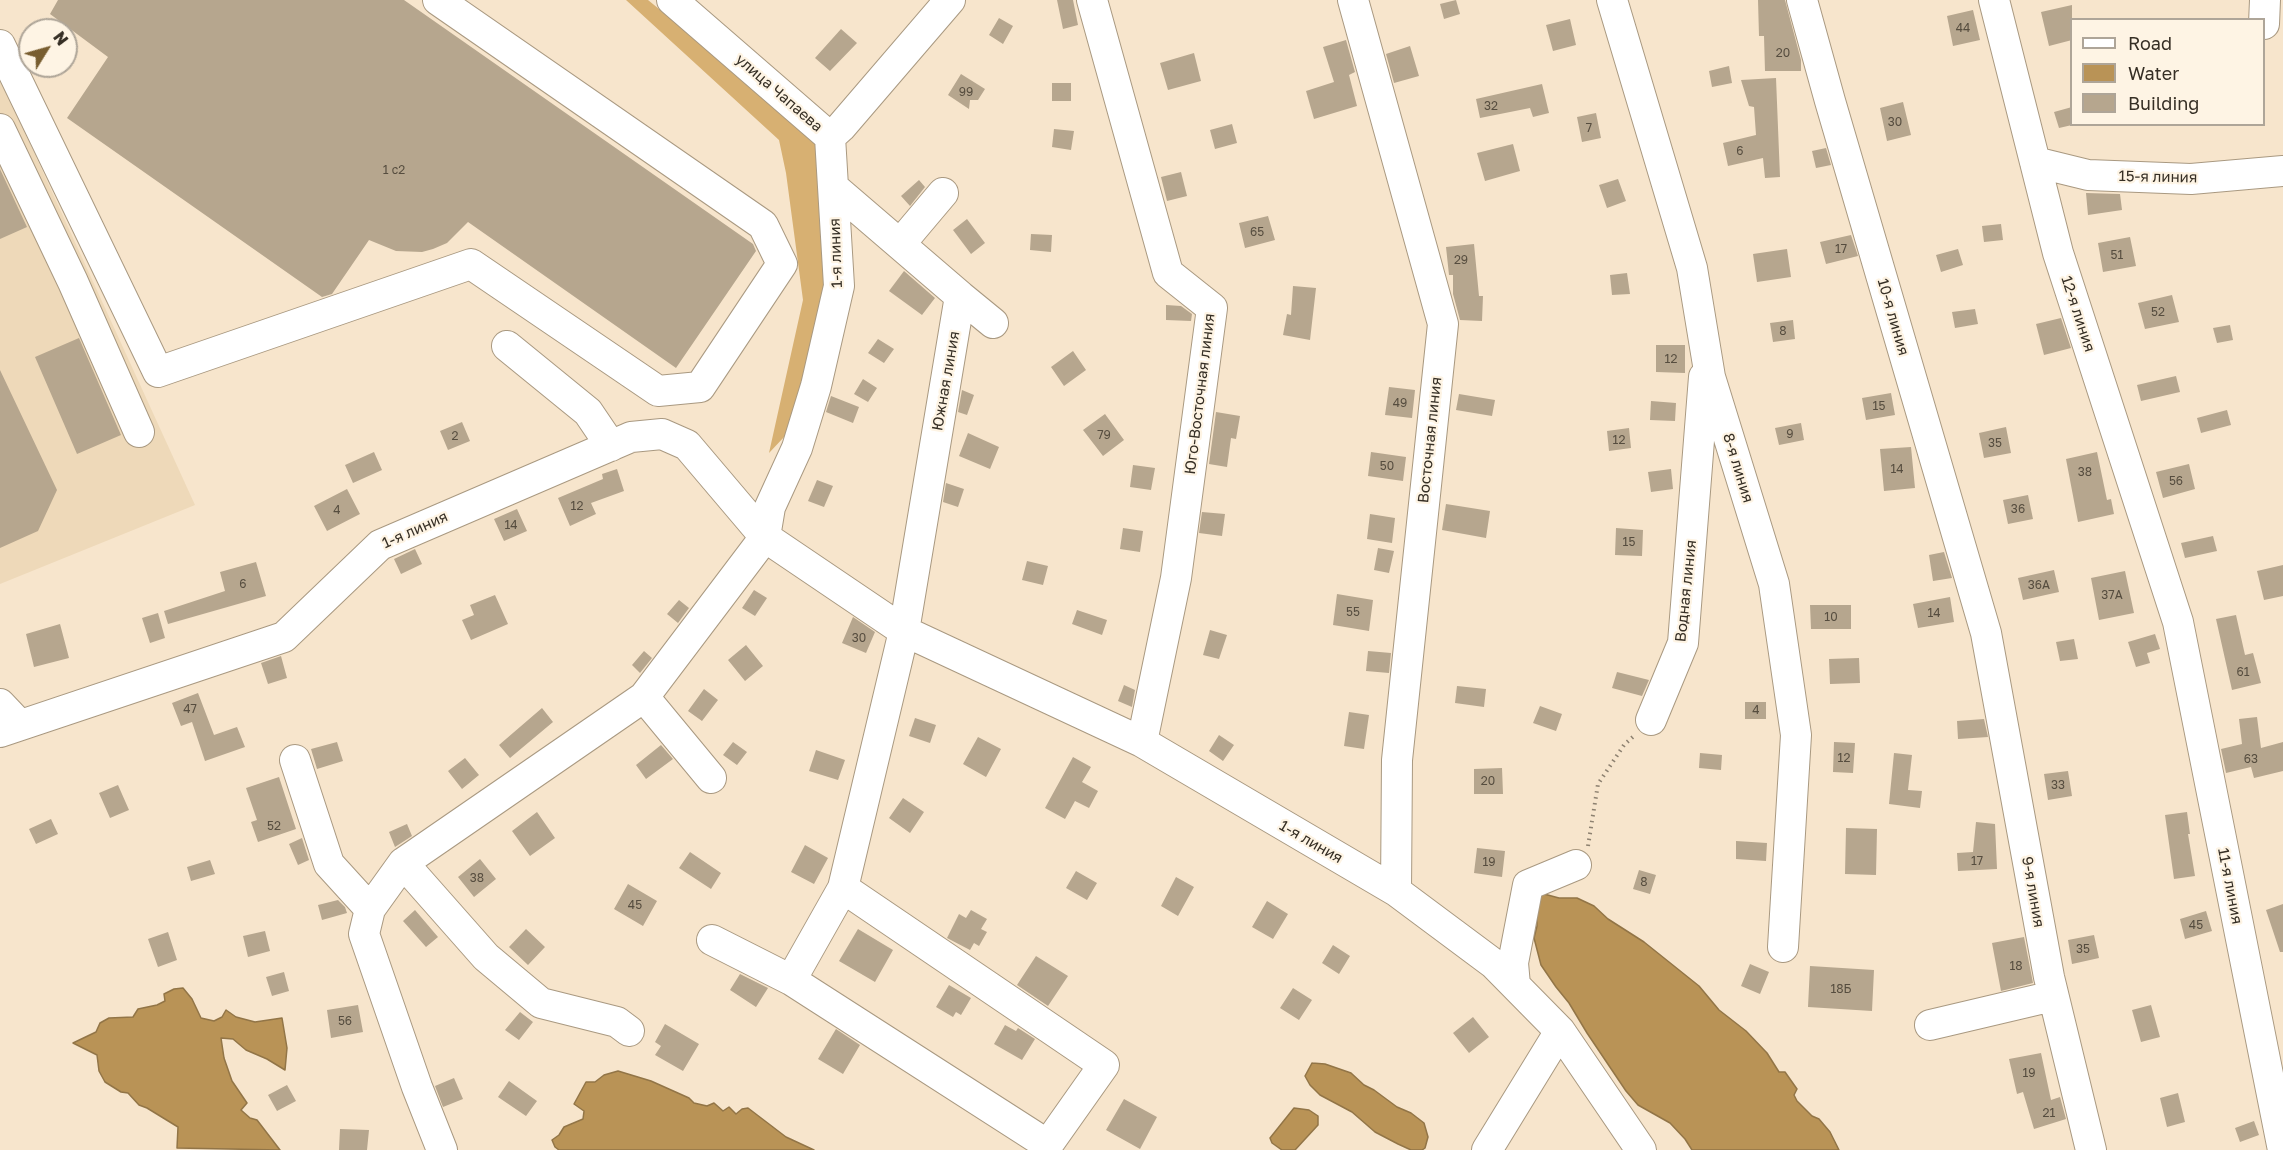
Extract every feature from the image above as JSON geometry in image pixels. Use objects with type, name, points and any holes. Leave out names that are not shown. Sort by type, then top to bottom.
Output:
[{"type":"street","points":[[0,45],[158,372],[471,264],[658,392],[700,387],[782,264],[763,225],[438,0]]},
{"type":"street","name":"улица Чапаева","points":[[672,0],[830,137],[950,0]]},
{"type":"street","name":"Юго-Восточная линия","points":[[1092,0],[1168,273],[1212,308],[1176,578],[1142,742]]},
{"type":"street","name":"Восточная линия","points":[[1353,0],[1443,324],[1397,760],[1396,891]]},
{"type":"street","name":"8-я линия","points":[[1612,0],[1692,268],[1710,377],[1774,584],[1796,735],[1784,946]]},
{"type":"street","name":"10-я линия","points":[[1802,0],[1986,633]]},
{"type":"street","name":"12-я линия","points":[[1994,0],[2058,253],[2178,622]]},
{"type":"street","points":[[2264,18],[2265,0]]},
{"type":"street","points":[[0,129],[73,282],[139,432]]},
{"type":"street","name":"1-я линия","points":[[765,537],[770,507],[796,448],[816,386],[839,286],[830,137]]},
{"type":"street","name":"15-я линия","points":[[2035,162],[2088,175],[2191,179],[2283,171]]},
{"type":"street","points":[[833,187],[993,323]]},
{"type":"street","points":[[900,244],[943,193]]},
{"type":"street","name":"Южная линия","points":[[904,631],[960,296]]},
{"type":"street","points":[[507,346],[588,412],[611,446]]},
{"type":"street","name":"Водная линия","points":[[1651,720],[1683,643],[1706,350]]},
{"type":"street","name":"1-я линия","points":[[6,720],[284,637],[380,545],[631,437],[662,434],[687,446],[765,537],[904,631],[1142,742],[1396,891],[1494,964],[1560,1031],[1641,1150]]},
{"type":"street","points":[[442,1150],[417,1087],[364,934],[370,909],[403,863],[644,697],[765,537]]},
{"type":"street","name":"11-я линия","points":[[2178,622],[2283,1150]]},
{"type":"street","points":[[791,980],[843,888],[904,631]]},
{"type":"street","name":"9-я линия","points":[[1986,633],[2054,996],[2091,1150]]},
{"type":"street","points":[[644,697],[711,778]]},
{"type":"street","points":[[295,760],[329,864],[370,909]]},
{"type":"street","points":[[403,863],[486,957],[541,1003],[617,1022],[629,1031]]},
{"type":"street","points":[[1515,985],[1513,963],[1528,885],[1576,865]]},
{"type":"street","points":[[712,940],[791,980],[1046,1147],[1104,1065],[843,888]]},
{"type":"street","points":[[1930,1025],[2054,996]]},
{"type":"street","points":[[1487,1150],[1560,1031]]},
{"type":"path","points":[[1576,865],[1587,851],[1598,784],[1624,745],[1651,720]]},
{"type":"shaded area","points":[[626,0],[648,0],[814,136],[835,285],[785,436],[769,453],[803,300],[786,173],[779,140]]},
{"type":"shaded area","points":[[0,78],[195,505],[0,584]]},
{"type":"water","points":[[1544,894],[1559,898],[1577,898],[1594,906],[1608,919],[1644,942],[1699,986],[1719,1010],[1746,1031],[1767,1053],[1779,1072],[1785,1072],[1797,1089],[1794,1095],[1797,1101],[1812,1116],[1819,1119],[1830,1132],[1839,1150],[1692,1150],[1670,1123],[1638,1105],[1626,1091],[1569,1003],[1541,965],[1534,938],[1537,926],[1536,898]]},
{"type":"water","points":[[183,988],[192,999],[201,1018],[214,1021],[222,1017],[226,1010],[236,1017],[255,1022],[282,1018],[287,1048],[285,1070],[246,1050],[233,1039],[221,1038],[224,1058],[232,1081],[247,1103],[241,1110],[250,1118],[257,1120],[280,1150],[177,1148],[178,1127],[139,1105],[128,1093],[121,1092],[105,1082],[99,1071],[97,1055],[73,1043],[96,1032],[100,1023],[109,1018],[133,1017],[138,1009],[157,1005],[165,1001],[164,994]]},
{"type":"water","points":[[1312,1063],[1325,1064],[1351,1073],[1364,1085],[1397,1107],[1411,1113],[1424,1123],[1428,1137],[1425,1148],[1411,1150],[1398,1144],[1375,1132],[1352,1112],[1320,1095],[1305,1076]]},
{"type":"water","points":[[618,1071],[651,1081],[689,1098],[694,1103],[707,1106],[714,1103],[723,1111],[729,1107],[736,1114],[748,1108],[786,1137],[814,1150],[559,1150],[555,1147],[552,1140],[564,1127],[583,1119],[584,1111],[574,1104],[586,1082],[595,1082],[604,1075]]},
{"type":"water","points":[[1294,1108],[1309,1110],[1318,1116],[1318,1125],[1295,1150],[1282,1150],[1272,1143],[1270,1138]]},
{"type":"building","points":[[58,0],[404,0],[753,244],[756,251],[676,368],[468,222],[447,243],[422,252],[396,251],[369,240],[332,294],[322,297],[67,118],[108,57],[78,35],[78,18],[55,18],[50,14]]},
{"type":"building","points":[[1057,0],[1073,0],[1078,25],[1063,29]]},
{"type":"building","points":[[1456,0],[1460,14],[1444,19],[1440,4]]},
{"type":"building","points":[[1758,0],[1785,0],[1801,60],[1801,71],[1765,71],[1764,36],[1759,36]]},
{"type":"building","points":[[2072,5],[2070,41],[2049,46],[2041,12]]},
{"type":"building","points":[[1973,10],[1980,40],[1953,46],[1947,16]]},
{"type":"building","points":[[999,18],[1013,26],[1003,44],[989,35]]},
{"type":"building","points":[[1570,19],[1576,45],[1553,51],[1546,25]]},
{"type":"building","points":[[841,29],[857,43],[830,71],[815,58]]},
{"type":"building","points":[[1346,40],[1355,72],[1349,75],[1357,106],[1314,119],[1306,91],[1334,82],[1323,47]]},
{"type":"building","points":[[1410,46],[1419,76],[1394,83],[1386,54]]},
{"type":"building","points":[[1194,53],[1201,81],[1168,90],[1160,63]]},
{"type":"building","points":[[1729,66],[1732,83],[1712,87],[1709,71]]},
{"type":"building","points":[[961,74],[985,89],[978,100],[970,100],[969,109],[948,95]]},
{"type":"building","points":[[1776,78],[1780,177],[1765,178],[1763,158],[1728,166],[1723,143],[1756,135],[1754,107],[1749,106],[1741,80]]},
{"type":"building","points":[[1052,83],[1071,83],[1071,101],[1052,101]]},
{"type":"building","points":[[1542,84],[1549,113],[1533,117],[1530,108],[1480,118],[1476,99]]},
{"type":"building","points":[[1903,102],[1911,135],[1887,141],[1880,108]]},
{"type":"building","points":[[2070,108],[2070,125],[2059,128],[2054,112]]},
{"type":"building","points":[[1596,113],[1601,138],[1582,142],[1577,117]]},
{"type":"building","points":[[1232,124],[1237,143],[1215,149],[1210,130]]},
{"type":"building","points":[[1054,129],[1074,131],[1071,150],[1052,147]]},
{"type":"building","points":[[1513,144],[1520,171],[1485,181],[1477,153]]},
{"type":"building","points":[[1826,148],[1831,165],[1816,168],[1812,151]]},
{"type":"building","points":[[0,169],[27,227],[0,239]]},
{"type":"building","points":[[1181,172],[1187,196],[1167,201],[1161,177]]},
{"type":"building","points":[[1618,179],[1626,201],[1607,208],[1599,185]]},
{"type":"building","points":[[919,180],[925,187],[910,206],[901,196]]},
{"type":"building","points":[[2086,193],[2120,194],[2122,210],[2088,215]]},
{"type":"building","points":[[1268,216],[1275,240],[1245,248],[1239,223]]},
{"type":"building","points":[[967,219],[985,243],[971,254],[953,230]]},
{"type":"building","points":[[2001,224],[2003,240],[1984,242],[1982,226]]},
{"type":"building","points":[[1031,234],[1052,235],[1051,252],[1030,250]]},
{"type":"building","points":[[1851,235],[1858,256],[1826,264],[1820,242]]},
{"type":"building","points":[[2130,237],[2136,266],[2103,272],[2098,243]]},
{"type":"building","points":[[1474,244],[1479,296],[1483,296],[1482,321],[1460,320],[1453,294],[1453,275],[1449,275],[1446,247]]},
{"type":"building","points":[[1787,249],[1791,277],[1757,282],[1753,254]]},
{"type":"building","points":[[1958,249],[1963,265],[1941,272],[1936,255]]},
{"type":"building","points":[[904,271],[935,298],[922,315],[889,291]]},
{"type":"building","points":[[1627,273],[1630,294],[1612,295],[1610,275]]},
{"type":"building","points":[[1293,286],[1316,288],[1310,340],[1283,335],[1287,314],[1291,315]]},
{"type":"building","points":[[2172,295],[2179,322],[2145,329],[2138,303]]},
{"type":"building","points":[[1166,305],[1181,306],[1192,314],[1191,321],[1166,320]]},
{"type":"building","points":[[1975,309],[1978,324],[1955,328],[1952,312]]},
{"type":"building","points":[[2061,318],[2071,348],[2044,355],[2036,324]]},
{"type":"building","points":[[1793,320],[1795,339],[1773,342],[1770,323]]},
{"type":"building","points":[[2230,325],[2233,340],[2217,343],[2213,328]]},
{"type":"building","points":[[79,338],[121,435],[77,454],[35,357]]},
{"type":"building","points":[[878,339],[894,349],[884,363],[868,353]]},
{"type":"building","points":[[1656,345],[1685,345],[1685,373],[1656,372]]},
{"type":"building","points":[[1073,351],[1086,370],[1064,386],[1051,367]]},
{"type":"building","points":[[0,370],[57,490],[38,531],[0,548]]},
{"type":"building","points":[[2176,376],[2180,392],[2141,401],[2137,385]]},
{"type":"building","points":[[863,379],[877,388],[868,402],[854,394]]},
{"type":"building","points":[[1389,387],[1415,390],[1412,418],[1385,415]]},
{"type":"building","points":[[962,390],[974,395],[967,415],[958,412]]},
{"type":"building","points":[[1891,393],[1895,415],[1866,420],[1862,398]]},
{"type":"building","points":[[1459,394],[1495,400],[1492,416],[1456,410]]},
{"type":"building","points":[[831,396],[859,407],[853,423],[826,412]]},
{"type":"building","points":[[1651,401],[1676,403],[1675,421],[1650,420]]},
{"type":"building","points":[[2227,410],[2231,425],[2201,433],[2197,418]]},
{"type":"building","points":[[1216,412],[1240,416],[1236,439],[1231,438],[1227,467],[1209,464]]},
{"type":"building","points":[[1105,414],[1124,440],[1103,456],[1083,430]]},
{"type":"building","points":[[462,422],[470,441],[448,450],[440,431]]},
{"type":"building","points":[[1801,423],[1804,440],[1779,445],[1775,428]]},
{"type":"building","points":[[2006,427],[2011,453],[1984,458],[1979,433]]},
{"type":"building","points":[[1629,428],[1631,448],[1609,451],[1607,431]]},
{"type":"building","points":[[968,433],[999,447],[990,469],[959,456]]},
{"type":"building","points":[[1911,447],[1915,488],[1884,491],[1880,449]]},
{"type":"building","points":[[374,452],[382,470],[353,483],[345,465]]},
{"type":"building","points":[[1371,452],[1406,457],[1403,481],[1368,476]]},
{"type":"building","points":[[2097,452],[2107,500],[2111,499],[2114,514],[2078,522],[2066,459]]},
{"type":"building","points":[[2189,464],[2195,489],[2163,498],[2156,472]]},
{"type":"building","points":[[1133,465],[1155,468],[1151,490],[1130,487]]},
{"type":"building","points":[[617,469],[624,491],[591,503],[596,514],[570,526],[558,498],[603,479],[602,474]]},
{"type":"building","points":[[1671,469],[1673,489],[1651,492],[1648,472]]},
{"type":"building","points":[[817,480],[833,486],[824,507],[808,501]]},
{"type":"building","points":[[946,483],[964,489],[958,507],[943,502]]},
{"type":"building","points":[[347,489],[360,514],[327,531],[314,506]]},
{"type":"building","points":[[2028,495],[2033,519],[2008,524],[2003,500]]},
{"type":"building","points":[[1446,504],[1490,511],[1486,538],[1442,530]]},
{"type":"building","points":[[517,509],[527,531],[504,541],[494,519]]},
{"type":"building","points":[[1202,512],[1225,514],[1222,536],[1199,533]]},
{"type":"building","points":[[1370,514],[1395,518],[1392,543],[1367,539]]},
{"type":"building","points":[[1123,528],[1143,531],[1140,552],[1120,549]]},
{"type":"building","points":[[1616,528],[1643,530],[1642,556],[1615,555]]},
{"type":"building","points":[[2213,536],[2217,551],[2185,558],[2181,543]]},
{"type":"building","points":[[1378,548],[1394,551],[1389,573],[1374,570]]},
{"type":"building","points":[[415,549],[422,564],[401,574],[394,559]]},
{"type":"building","points":[[1944,552],[1952,578],[1933,581],[1929,555]]},
{"type":"building","points":[[1027,561],[1048,566],[1043,585],[1022,580]]},
{"type":"building","points":[[256,562],[266,596],[168,624],[164,611],[225,591],[220,572]]},
{"type":"building","points":[[2283,565],[2283,596],[2264,600],[2257,571]]},
{"type":"building","points":[[2054,570],[2059,592],[2023,600],[2018,578]]},
{"type":"building","points":[[2125,571],[2134,613],[2099,620],[2091,578]]},
{"type":"building","points":[[754,590],[767,598],[755,616],[742,608]]},
{"type":"building","points":[[1337,594],[1373,600],[1369,631],[1333,625]]},
{"type":"building","points":[[495,595],[508,624],[471,640],[462,620],[474,615],[470,605]]},
{"type":"building","points":[[1950,597],[1954,622],[1918,628],[1913,604]]},
{"type":"building","points":[[679,600],[689,608],[678,623],[667,614]]},
{"type":"building","points":[[1810,605],[1851,605],[1851,629],[1811,629]]},
{"type":"building","points":[[1077,610],[1107,620],[1102,635],[1072,624]]},
{"type":"building","points":[[158,613],[165,638],[150,643],[142,618]]},
{"type":"building","points":[[2236,615],[2245,655],[2253,653],[2261,683],[2232,690],[2216,619]]},
{"type":"building","points":[[853,617],[875,632],[866,653],[842,643]]},
{"type":"building","points":[[60,624],[69,658],[34,667],[26,634]]},
{"type":"building","points":[[1210,630],[1227,635],[1219,659],[1203,655]]},
{"type":"building","points":[[2155,634],[2160,649],[2147,653],[2150,663],[2136,667],[2128,642]]},
{"type":"building","points":[[2074,639],[2078,659],[2060,661],[2056,642]]},
{"type":"building","points":[[746,645],[763,666],[745,681],[728,660]]},
{"type":"building","points":[[644,651],[652,658],[640,673],[632,665]]},
{"type":"building","points":[[1368,651],[1391,653],[1389,673],[1366,671]]},
{"type":"building","points":[[281,656],[287,678],[268,684],[261,663]]},
{"type":"building","points":[[1859,658],[1860,683],[1830,684],[1829,659]]},
{"type":"building","points":[[1617,672],[1649,680],[1642,696],[1612,688]]},
{"type":"building","points":[[1124,685],[1135,690],[1132,707],[1118,701]]},
{"type":"building","points":[[1457,686],[1486,689],[1484,707],[1455,703]]},
{"type":"building","points":[[704,689],[718,700],[702,721],[688,711]]},
{"type":"building","points":[[198,693],[214,735],[237,727],[245,747],[205,761],[192,722],[181,726],[172,703]]},
{"type":"building","points":[[1745,702],[1766,702],[1766,719],[1745,719]]},
{"type":"building","points":[[1540,706],[1562,714],[1556,731],[1533,723]]},
{"type":"building","points":[[542,708],[553,722],[510,758],[499,745]]},
{"type":"building","points":[[1349,712],[1369,715],[1364,749],[1344,746]]},
{"type":"building","points":[[2257,717],[2261,748],[2283,742],[2283,771],[2254,778],[2251,767],[2226,773],[2221,749],[2242,744],[2239,719]]},
{"type":"building","points":[[915,718],[936,725],[930,743],[909,736]]},
{"type":"building","points":[[1984,719],[1988,737],[1958,739],[1957,721]]},
{"type":"building","points":[[1219,735],[1234,745],[1223,761],[1209,751]]},
{"type":"building","points":[[978,737],[1001,749],[986,777],[963,764]]},
{"type":"building","points":[[337,742],[343,761],[317,769],[311,749]]},
{"type":"building","points":[[733,742],[747,752],[737,765],[723,755]]},
{"type":"building","points":[[1834,742],[1855,743],[1853,773],[1833,772]]},
{"type":"building","points":[[661,745],[673,759],[646,779],[636,765]]},
{"type":"building","points":[[816,750],[845,760],[838,780],[809,771]]},
{"type":"building","points":[[1700,753],[1722,755],[1721,770],[1699,768]]},
{"type":"building","points":[[1894,753],[1912,755],[1908,790],[1922,791],[1920,808],[1889,804]]},
{"type":"building","points":[[1073,757],[1091,767],[1082,782],[1098,791],[1089,808],[1075,801],[1065,819],[1045,808]]},
{"type":"building","points":[[465,758],[479,775],[462,789],[448,771]]},
{"type":"building","points":[[1502,768],[1503,794],[1474,794],[1474,769]]},
{"type":"building","points":[[2068,771],[2072,796],[2048,800],[2044,774]]},
{"type":"building","points":[[279,777],[296,829],[258,842],[251,822],[257,820],[246,788]]},
{"type":"building","points":[[118,785],[129,810],[110,818],[99,793]]},
{"type":"building","points":[[903,798],[924,812],[910,833],[889,818]]},
{"type":"building","points":[[537,812],[555,838],[530,856],[512,831]]},
{"type":"building","points":[[2187,812],[2195,876],[2174,879],[2165,815]]},
{"type":"building","points":[[51,819],[58,834],[36,844],[29,829]]},
{"type":"building","points":[[1976,822],[1995,824],[1997,869],[1958,871],[1957,853],[1973,852]]},
{"type":"building","points":[[407,824],[412,836],[395,847],[389,832]]},
{"type":"building","points":[[1846,828],[1877,829],[1876,875],[1845,874]]},
{"type":"building","points":[[302,838],[309,860],[298,865],[289,844]]},
{"type":"building","points":[[1736,841],[1767,843],[1766,861],[1736,859]]},
{"type":"building","points":[[805,845],[828,858],[814,884],[791,872]]},
{"type":"building","points":[[1477,848],[1505,851],[1502,877],[1474,873]]},
{"type":"building","points":[[690,852],[721,873],[711,889],[679,868]]},
{"type":"building","points":[[480,859],[496,879],[474,897],[458,877]]},
{"type":"building","points":[[210,860],[215,874],[191,881],[187,867]]},
{"type":"building","points":[[1639,870],[1656,875],[1650,894],[1633,889]]},
{"type":"building","points":[[1076,871],[1097,883],[1087,900],[1066,888]]},
{"type":"building","points":[[1176,877],[1194,887],[1178,916],[1161,906]]},
{"type":"building","points":[[628,884],[657,901],[643,926],[614,909]]},
{"type":"building","points":[[338,900],[347,913],[322,920],[318,905]]},
{"type":"building","points":[[1267,901],[1288,914],[1273,939],[1252,927]]},
{"type":"building","points":[[2283,904],[2283,952],[2280,952],[2266,910]]},
{"type":"building","points":[[415,910],[438,937],[426,947],[403,921]]},
{"type":"building","points":[[971,910],[987,919],[981,929],[987,932],[979,946],[974,943],[970,950],[947,938],[959,914],[966,918]]},
{"type":"building","points":[[2206,911],[2212,931],[2185,939],[2180,919]]},
{"type":"building","points":[[526,929],[545,947],[528,965],[509,947]]},
{"type":"building","points":[[858,929],[893,950],[875,982],[839,961]]},
{"type":"building","points":[[265,931],[270,951],[248,957],[243,936]]},
{"type":"building","points":[[168,932],[177,960],[158,967],[148,939]]},
{"type":"building","points":[[2094,935],[2099,958],[2072,964],[2068,940]]},
{"type":"building","points":[[2024,937],[2033,983],[2001,991],[1992,943]]},
{"type":"building","points":[[1333,945],[1350,956],[1339,974],[1322,963]]},
{"type":"building","points":[[1036,956],[1068,976],[1048,1006],[1017,985]]},
{"type":"building","points":[[1750,964],[1769,972],[1760,994],[1741,986]]},
{"type":"building","points":[[1810,966],[1874,970],[1872,1011],[1808,1007]]},
{"type":"building","points":[[284,972],[289,991],[272,996],[266,977]]},
{"type":"building","points":[[740,974],[768,988],[756,1007],[730,990]]},
{"type":"building","points":[[949,985],[971,998],[961,1015],[956,1012],[953,1017],[936,1007]]},
{"type":"building","points":[[1293,988],[1312,1000],[1299,1020],[1280,1008]]},
{"type":"building","points":[[358,1005],[363,1032],[331,1038],[327,1010]]},
{"type":"building","points":[[2151,1005],[2160,1037],[2141,1042],[2132,1010]]},
{"type":"building","points":[[520,1012],[533,1022],[519,1040],[505,1030]]},
{"type":"building","points":[[1473,1017],[1489,1037],[1469,1053],[1453,1033]]},
{"type":"building","points":[[665,1024],[699,1044],[683,1071],[655,1055],[661,1046],[655,1042]]},
{"type":"building","points":[[1005,1025],[1016,1031],[1018,1028],[1035,1039],[1022,1060],[994,1044]]},
{"type":"building","points":[[836,1029],[860,1045],[843,1074],[818,1059]]},
{"type":"building","points":[[2041,1053],[2051,1100],[2060,1097],[2066,1119],[2034,1129],[2023,1092],[2017,1094],[2009,1059]]},
{"type":"building","points":[[454,1078],[463,1099],[443,1107],[435,1086]]},
{"type":"building","points":[[509,1081],[537,1101],[526,1116],[498,1097]]},
{"type":"building","points":[[287,1085],[296,1101],[277,1111],[268,1095]]},
{"type":"building","points":[[2178,1093],[2185,1122],[2167,1127],[2160,1098]]},
{"type":"building","points":[[1124,1099],[1157,1117],[1140,1149],[1106,1130]]},
{"type":"building","points":[[2254,1121],[2259,1135],[2240,1142],[2235,1128]]},
{"type":"building","points":[[340,1129],[369,1130],[367,1150],[339,1150]]}]
